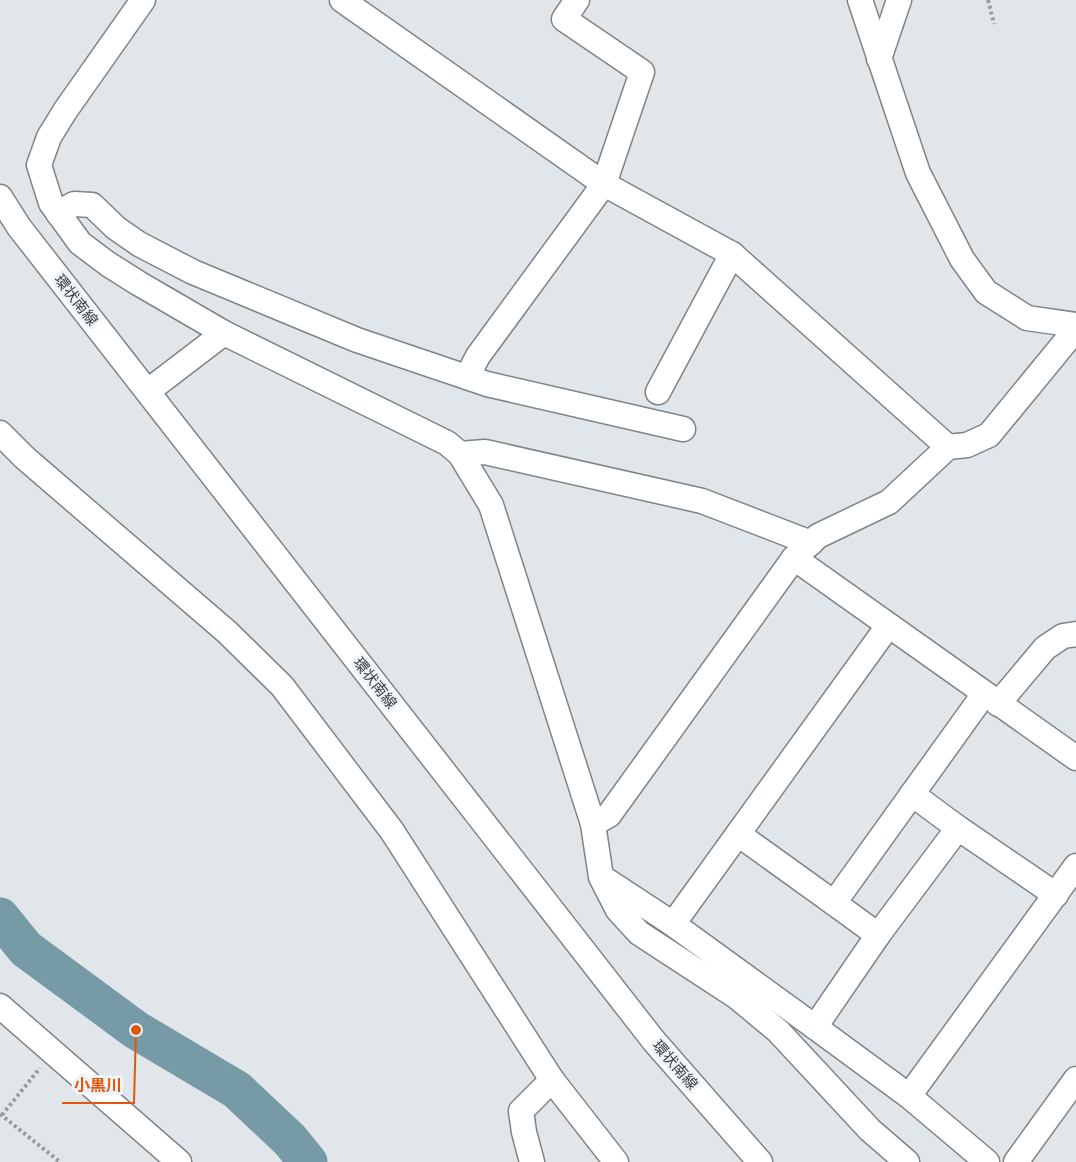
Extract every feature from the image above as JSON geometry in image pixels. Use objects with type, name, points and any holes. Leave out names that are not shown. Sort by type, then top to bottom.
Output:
[{"type":"street","points":[[143,0],[49,137],[39,165],[51,203],[80,243],[138,283],[224,333],[447,443],[460,454],[490,505],[593,824],[601,877],[618,910],[639,933],[737,997],[778,1031],[870,1130],[907,1162]]},
{"type":"street","points":[[342,0],[604,184],[732,254],[948,447]]},
{"type":"street","points":[[467,377],[478,356],[604,184],[642,72],[564,20],[577,0]]},
{"type":"street","points":[[593,824],[609,815],[802,550],[818,536],[889,502],[948,447],[967,445],[989,435],[1076,327],[1027,318],[986,292],[962,259],[918,173],[860,0]]},
{"type":"street","points":[[879,59],[899,0]]},
{"type":"street","name":"環状南線","points":[[0,197],[19,227],[654,1041],[760,1162]]},
{"type":"street","points":[[58,213],[74,204],[92,205],[116,228],[139,244],[193,272],[357,339],[487,384],[683,429]]},
{"type":"street","points":[[658,392],[732,254]]},
{"type":"street","points":[[148,391],[224,333]]},
{"type":"street","points":[[0,433],[25,458],[227,632],[282,686],[392,831],[552,1080],[616,1162]]},
{"type":"street","points":[[460,454],[485,452],[702,501],[802,550],[888,626],[1076,758]]},
{"type":"street","points":[[673,924],[888,626]]},
{"type":"street","points":[[834,903],[912,794],[991,699],[1045,648],[1063,636],[1076,634]]},
{"type":"street","points":[[912,794],[1056,895]]},
{"type":"street","points":[[815,1027],[878,935],[958,828]]},
{"type":"street","points":[[738,834],[878,935]]},
{"type":"street","points":[[909,1096],[1076,867]]},
{"type":"street","points":[[601,877],[673,924],[909,1096],[987,1162]]},
{"type":"street","points":[[0,1005],[179,1162]]},
{"type":"street","points":[[1016,1162],[1076,1079]]},
{"type":"street","points":[[532,1162],[521,1111],[552,1080]]},
{"type":"path","points":[[988,0],[993,24]]},
{"type":"path","points":[[54,1051],[1,1114],[60,1162]]},
{"type":"waterway","points":[[0,917],[26,949],[136,1030],[237,1090],[290,1140],[308,1162]]},
{"type":"place","name":"小黒川","points":[[136,1030]]}]
